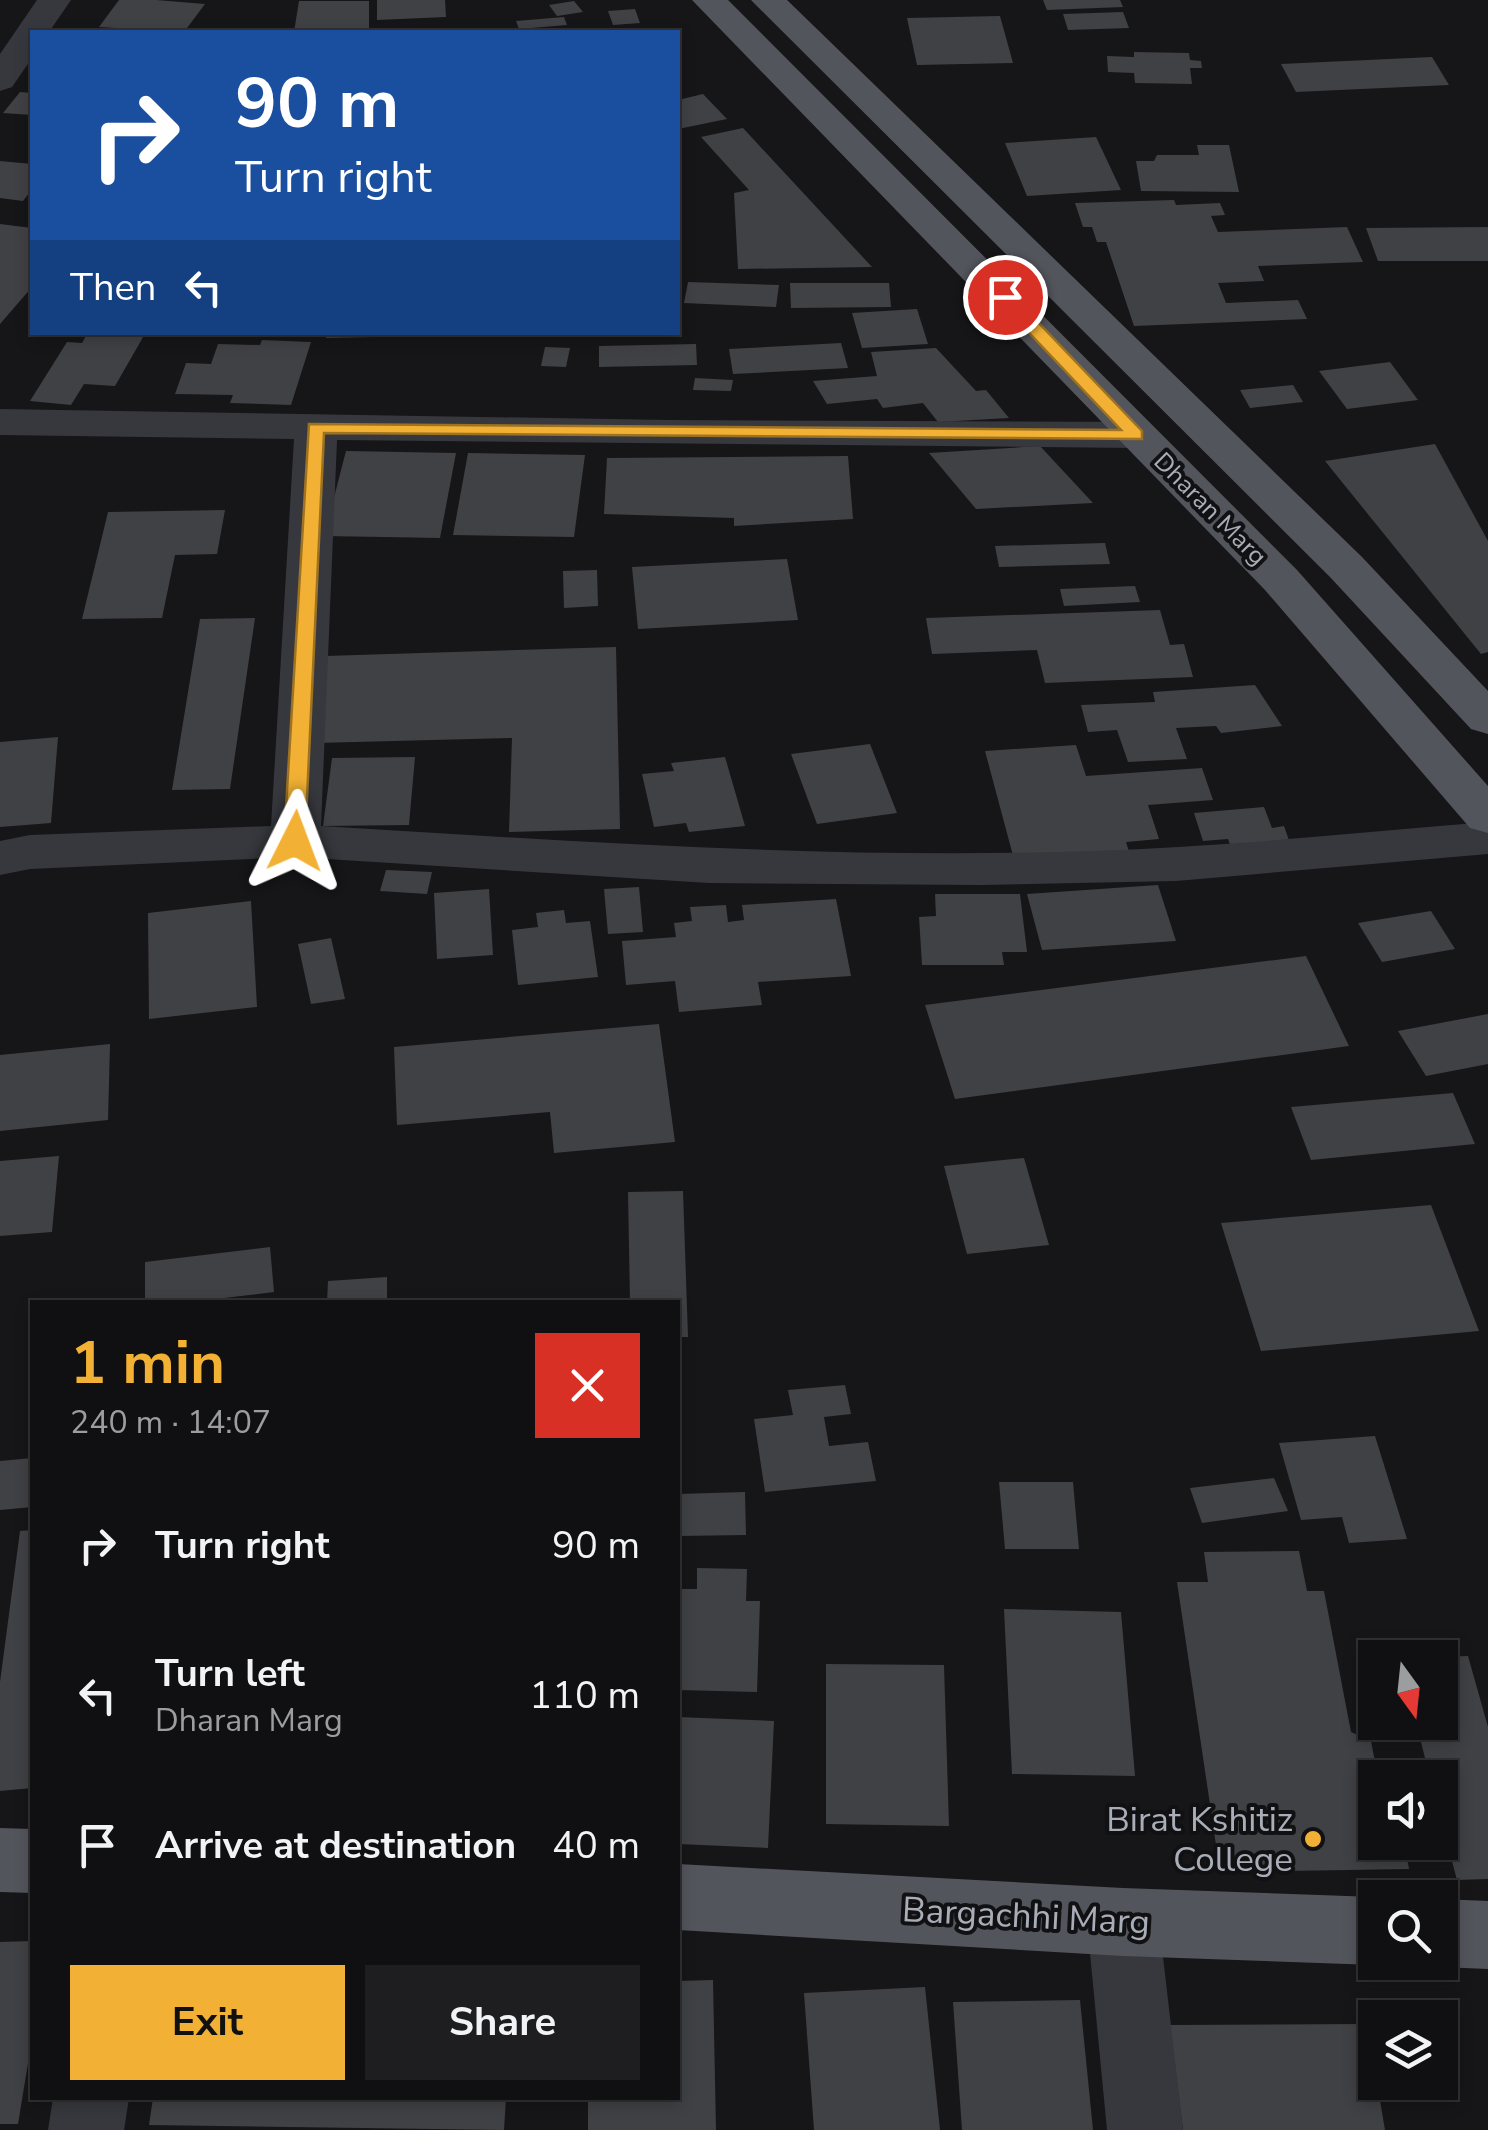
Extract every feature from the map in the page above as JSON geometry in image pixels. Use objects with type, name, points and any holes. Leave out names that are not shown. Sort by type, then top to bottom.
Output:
[{"type":"main road","name":"Dharan Marg","points":[[709,0],[1281,580],[1488,817]]},
{"type":"main road","name":"Dharan Marg","points":[[768,0],[1346,567],[1488,719]]},
{"type":"main road","points":[[0,1860],[30,1861]]},
{"type":"main road","name":"Bargachhi Marg","points":[[680,1897],[1123,1922],[1358,1930]]},
{"type":"main road","points":[[1458,1934],[1488,1935]]},
{"type":"street","points":[[34,30],[54,0]]},
{"type":"street","points":[[0,80],[30,36]]},
{"type":"street","points":[[0,422],[1136,435]]},
{"type":"street","points":[[295,841],[316,428]]},
{"type":"street","points":[[0,858],[30,852],[295,841],[708,866],[981,868],[1176,864],[1488,838]]},
{"type":"street","points":[[1123,1922],[1145,2130]]},
{"type":"street","points":[[86,2130],[90,2100]]},
{"type":"building","points":[[119,0],[205,4],[186,30],[99,27]]},
{"type":"building","points":[[377,0],[445,0],[446,17],[377,20]]},
{"type":"building","points":[[1043,0],[1120,0],[1123,7],[1047,10]]},
{"type":"building","points":[[299,1],[369,1],[369,30],[294,30]]},
{"type":"building","points":[[574,1],[583,12],[557,16],[549,5]]},
{"type":"building","points":[[635,9],[640,23],[613,25],[608,11]]},
{"type":"building","points":[[1123,12],[1129,28],[1068,30],[1063,14]]},
{"type":"building","points":[[1000,16],[1013,63],[917,65],[907,18]]},
{"type":"building","points":[[564,17],[567,25],[519,29],[516,21]]},
{"type":"building","points":[[1134,52],[1189,53],[1190,60],[1201,61],[1202,68],[1190,68],[1192,84],[1135,83],[1134,73],[1108,72],[1107,56],[1134,57]]},
{"type":"building","points":[[1432,57],[1449,85],[1296,92],[1281,64]]},
{"type":"building","points":[[20,92],[30,93],[30,115],[3,113]]},
{"type":"building","points":[[703,94],[727,119],[680,129],[680,100]]},
{"type":"building","points":[[743,128],[872,267],[738,269],[734,193],[749,190],[701,137]]},
{"type":"building","points":[[1096,137],[1121,190],[1027,196],[1005,143]]},
{"type":"building","points":[[1197,145],[1229,145],[1239,192],[1141,191],[1136,161],[1154,161],[1157,155],[1199,155]]},
{"type":"building","points":[[0,161],[30,164],[30,192],[23,201],[0,198]]},
{"type":"building","points":[[1174,200],[1176,205],[1220,203],[1225,215],[1211,216],[1218,232],[1347,227],[1363,262],[1258,266],[1264,281],[1218,283],[1226,303],[1298,300],[1307,319],[1134,326],[1106,242],[1097,242],[1092,227],[1083,227],[1075,203]]},
{"type":"building","points":[[0,224],[30,228],[30,289],[0,324]]},
{"type":"building","points":[[1488,227],[1488,261],[1378,261],[1366,228]]},
{"type":"building","points":[[688,282],[779,285],[776,307],[684,303]]},
{"type":"building","points":[[790,283],[889,283],[891,307],[791,308]]},
{"type":"building","points":[[917,309],[928,344],[862,348],[852,313]]},
{"type":"building","points":[[86,335],[144,335],[115,386],[84,384],[71,405],[30,401],[67,342],[82,343]]},
{"type":"building","points":[[326,335],[375,335],[375,337],[326,338]]},
{"type":"building","points":[[262,340],[311,342],[291,405],[230,403],[233,395],[175,394],[186,363],[211,364],[218,344],[260,345]]},
{"type":"building","points":[[841,343],[848,368],[733,374],[729,349]]},
{"type":"building","points":[[696,344],[697,365],[599,367],[599,346]]},
{"type":"building","points":[[545,347],[570,348],[566,367],[541,366]]},
{"type":"building","points":[[936,348],[976,391],[986,390],[1009,418],[938,422],[923,403],[883,408],[877,399],[827,404],[813,381],[877,376],[871,352]]},
{"type":"building","points":[[1390,362],[1418,400],[1347,409],[1319,371]]},
{"type":"building","points":[[695,378],[733,380],[731,391],[693,390]]},
{"type":"building","points":[[1293,385],[1303,402],[1250,408],[1240,390]]},
{"type":"building","points":[[1435,444],[1488,541],[1488,652],[1481,654],[1325,461]]},
{"type":"building","points":[[1040,446],[1093,503],[976,509],[929,453]]},
{"type":"building","points":[[346,451],[456,453],[440,538],[324,536]]},
{"type":"building","points":[[468,453],[585,455],[574,537],[453,535]]},
{"type":"building","points":[[848,456],[853,519],[734,526],[734,518],[604,514],[607,458]]},
{"type":"building","points":[[225,510],[217,554],[175,555],[162,618],[82,619],[108,512]]},
{"type":"building","points":[[1105,543],[1110,564],[999,567],[995,546]]},
{"type":"building","points":[[787,559],[798,620],[638,629],[632,567]]},
{"type":"building","points":[[597,570],[598,606],[564,608],[563,571]]},
{"type":"building","points":[[1135,586],[1140,602],[1064,606],[1060,589]]},
{"type":"building","points":[[1160,610],[1170,645],[1184,644],[1193,677],[1045,683],[1037,650],[932,654],[926,618]]},
{"type":"building","points":[[255,618],[230,789],[172,790],[200,619]]},
{"type":"building","points":[[616,647],[620,829],[509,832],[512,738],[316,743],[325,656]]},
{"type":"building","points":[[1255,685],[1282,726],[1221,733],[1216,726],[1176,728],[1187,759],[1128,762],[1117,730],[1088,732],[1081,705],[1155,702],[1153,692]]},
{"type":"building","points":[[58,737],[51,823],[0,827],[0,742]]},
{"type":"building","points":[[870,744],[897,813],[817,824],[791,754]]},
{"type":"building","points":[[1076,745],[1086,776],[1202,768],[1213,800],[1148,805],[1159,839],[1126,842],[1130,855],[1015,863],[985,751]]},
{"type":"building","points":[[415,757],[409,825],[323,826],[332,758]]},
{"type":"building","points":[[725,757],[745,826],[689,832],[686,823],[654,827],[642,774],[674,771],[671,763]]},
{"type":"building","points":[[1264,807],[1272,828],[1284,826],[1291,846],[1232,850],[1228,839],[1203,841],[1194,813]]},
{"type":"building","points":[[386,870],[432,872],[427,894],[380,891]]},
{"type":"building","points":[[1158,885],[1176,941],[1042,950],[1027,894]]},
{"type":"building","points":[[639,887],[643,932],[608,934],[604,889]]},
{"type":"building","points":[[489,889],[493,955],[437,959],[434,893]]},
{"type":"building","points":[[935,894],[1020,894],[1027,952],[1002,952],[1004,965],[922,965],[919,917],[936,916]]},
{"type":"building","points":[[836,899],[851,976],[758,982],[762,1005],[679,1012],[675,981],[626,985],[622,941],[676,937],[674,923],[692,921],[690,907],[726,905],[728,922],[744,920],[742,905]]},
{"type":"building","points":[[251,901],[257,1007],[149,1019],[148,913]]},
{"type":"building","points":[[564,910],[566,923],[590,921],[598,977],[518,985],[512,930],[538,927],[536,913]]},
{"type":"building","points":[[1431,911],[1455,949],[1382,962],[1358,923]]},
{"type":"building","points":[[331,938],[345,999],[311,1004],[298,944]]},
{"type":"building","points":[[1306,956],[1349,1046],[955,1099],[925,1005]]},
{"type":"building","points":[[1488,1014],[1488,1064],[1426,1076],[1398,1031]]},
{"type":"building","points":[[659,1024],[675,1142],[554,1153],[550,1112],[397,1125],[394,1047]]},
{"type":"building","points":[[110,1044],[108,1120],[0,1131],[0,1055]]},
{"type":"building","points":[[1453,1093],[1475,1144],[1311,1160],[1291,1107]]},
{"type":"building","points":[[59,1156],[52,1232],[0,1236],[0,1161]]},
{"type":"building","points":[[1024,1158],[1049,1245],[967,1254],[944,1166]]},
{"type":"building","points":[[683,1191],[688,1337],[680,1337],[680,1300],[630,1300],[628,1192]]},
{"type":"building","points":[[1431,1205],[1479,1331],[1261,1351],[1221,1223]]},
{"type":"building","points":[[270,1247],[274,1292],[207,1300],[145,1300],[145,1262]]},
{"type":"building","points":[[387,1277],[387,1300],[327,1300],[328,1281]]},
{"type":"building","points":[[845,1385],[851,1414],[824,1417],[829,1446],[868,1442],[876,1481],[765,1492],[754,1419],[793,1415],[788,1390]]},
{"type":"building","points":[[1375,1436],[1407,1539],[1349,1543],[1342,1517],[1301,1520],[1279,1443]]},
{"type":"building","points":[[30,1458],[30,1507],[0,1510],[0,1461]]},
{"type":"building","points":[[1274,1478],[1288,1511],[1202,1523],[1190,1488]]},
{"type":"building","points":[[999,1482],[1073,1482],[1079,1549],[1005,1549]]},
{"type":"building","points":[[745,1492],[746,1535],[680,1536],[680,1494]]},
{"type":"building","points":[[30,1530],[30,1788],[0,1791],[0,1682],[20,1531]]},
{"type":"building","points":[[1299,1551],[1307,1591],[1324,1591],[1351,1732],[1358,1735],[1358,1740],[1371,1741],[1375,1760],[1358,1760],[1358,1860],[1407,1860],[1409,1869],[1220,1872],[1177,1582],[1208,1582],[1204,1552]]},
{"type":"building","points":[[697,1568],[747,1569],[746,1601],[760,1601],[757,1692],[680,1690],[680,1589],[697,1589]]},
{"type":"building","points":[[1004,1609],[1121,1612],[1135,1776],[1012,1774]]},
{"type":"building","points":[[1458,1656],[1468,1656],[1488,1727],[1488,1879],[1457,1880],[1452,1860],[1458,1860],[1458,1760],[1426,1760],[1420,1740],[1458,1740]]},
{"type":"building","points":[[826,1664],[944,1665],[949,1826],[826,1824]]},
{"type":"building","points":[[680,1717],[774,1721],[768,1848],[680,1844]]},
{"type":"building","points":[[30,1941],[30,2051],[18,2124],[0,2124],[0,1942]]},
{"type":"building","points":[[713,1980],[716,2130],[588,2130],[588,2100],[680,2100],[680,1981]]},
{"type":"building","points":[[925,1987],[940,2130],[814,2130],[804,1993]]},
{"type":"building","points":[[1080,2000],[1093,2130],[962,2130],[953,2002]]},
{"type":"building","points":[[1358,2024],[1358,2100],[1380,2100],[1385,2130],[1183,2130],[1170,2025]]},
{"type":"building","points":[[153,2100],[506,2100],[504,2130],[149,2125]]},
{"type":"place","name":"Birat Kshitiz College","points":[[1313,1839]]},
{"type":"route","points":[[295,841],[316,428],[1136,435],[1005,297]]}]
